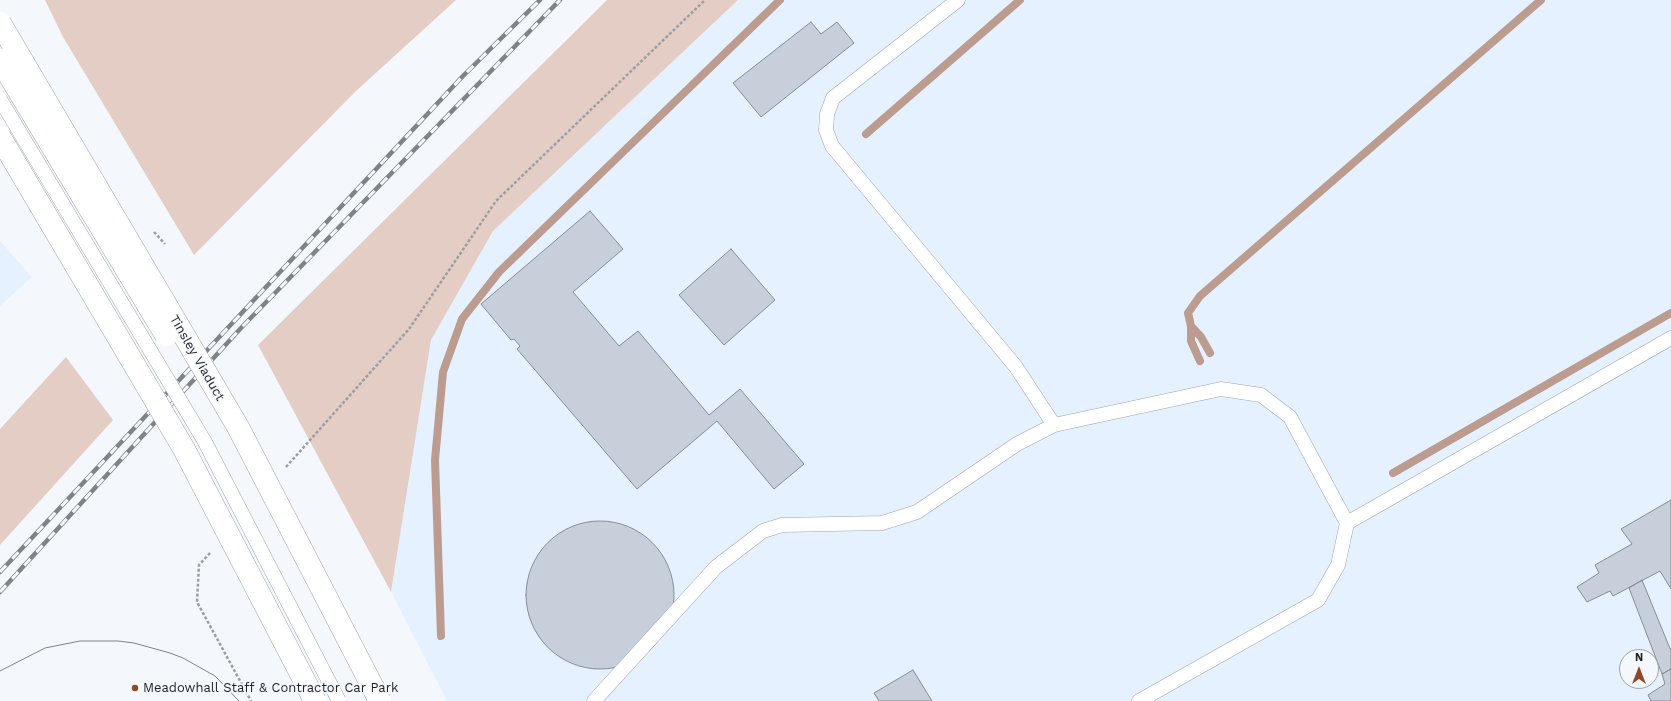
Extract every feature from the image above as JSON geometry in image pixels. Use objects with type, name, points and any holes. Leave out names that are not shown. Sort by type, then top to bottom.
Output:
[{"type":"highway","name":"Tinsley Viaduct","points":[[0,23],[238,427],[380,701]]},
{"type":"highway","name":"Tinsley Viaduct","points":[[0,60],[227,436],[365,701]]},
{"type":"highway","points":[[0,137],[184,449],[315,701]]},
{"type":"highway","points":[[0,165],[172,454],[300,701]]},
{"type":"lane","points":[[958,0],[833,98],[827,114],[826,130],[832,146],[1016,367],[1054,425]]},
{"type":"lane","points":[[0,99],[205,442],[339,701]]},
{"type":"lane","points":[[1347,523],[1671,338]]},
{"type":"lane","points":[[594,701],[716,567],[763,531],[782,525],[882,523],[917,512],[1017,444],[1054,425],[1221,389],[1261,395],[1290,417],[1347,523],[1338,566],[1318,600],[1139,701]]},
{"type":"path","points":[[283,471],[408,329],[496,201],[705,0]]},
{"type":"path","points":[[215,548],[199,566],[197,602],[252,701]]},
{"type":"shaded area","points":[[45,0],[456,0],[356,91],[194,255],[63,37]]},
{"type":"shaded area","points":[[607,0],[738,0],[493,231],[431,340],[391,592],[258,345]]},
{"type":"shaded area","points":[[738,0],[1671,0],[1671,701],[447,701],[391,592],[431,340],[493,231]]},
{"type":"shaded area","points":[[0,241],[32,277],[0,306]]},
{"type":"shaded area","points":[[66,357],[113,420],[0,545],[0,429]]},
{"type":"building","points":[[811,22],[821,34],[837,22],[854,43],[761,117],[733,83]]},
{"type":"building","points":[[590,211],[623,249],[573,292],[619,346],[638,331],[709,415],[740,389],[804,464],[774,489],[717,421],[637,489],[517,349],[520,346],[514,339],[511,340],[481,304]]},
{"type":"building","points":[[731,249],[775,300],[724,345],[679,295]]},
{"type":"building","points":[[1671,500],[1671,589],[1660,571],[1613,596],[1610,591],[1587,602],[1577,587],[1599,573],[1595,565],[1632,544],[1621,529]]},
{"type":"building","points":[[607,521],[628,526],[641,533],[657,548],[669,567],[673,581],[673,609],[669,623],[662,636],[647,652],[641,657],[622,666],[607,669],[593,669],[572,664],[559,657],[538,636],[531,623],[527,609],[526,588],[531,567],[538,554],[559,533],[572,526],[586,522]]},
{"type":"building","points":[[1642,580],[1671,651],[1671,669],[1662,674],[1659,666],[1659,649],[1652,649],[1629,588]]},
{"type":"building","points":[[1671,669],[1671,701],[1651,701],[1648,695],[1665,684],[1662,674]]},
{"type":"building","points":[[913,670],[932,701],[879,701],[874,693]]},
{"type":"waterway","points":[[441,636],[435,460],[443,372],[462,319],[499,272],[780,0]]},
{"type":"waterway","points":[[866,134],[1020,0]]},
{"type":"waterway","points":[[1200,361],[1191,341],[1191,326],[1188,313],[1200,296],[1541,0]]},
{"type":"waterway","points":[[1393,473],[1671,313]]},
{"type":"waterway","points":[[1191,326],[1201,337],[1210,353]]},
{"type":"tram line","points":[[0,671],[45,648],[80,641],[118,641],[134,643],[183,658],[215,676],[239,701]]},
{"type":"railway","points":[[0,572],[462,77],[540,0]]},
{"type":"railway","points":[[0,592],[241,328],[560,0]]},
{"type":"place","name":"Meadowhall Staff & Contractor Car Park","points":[[135,688]]}]
